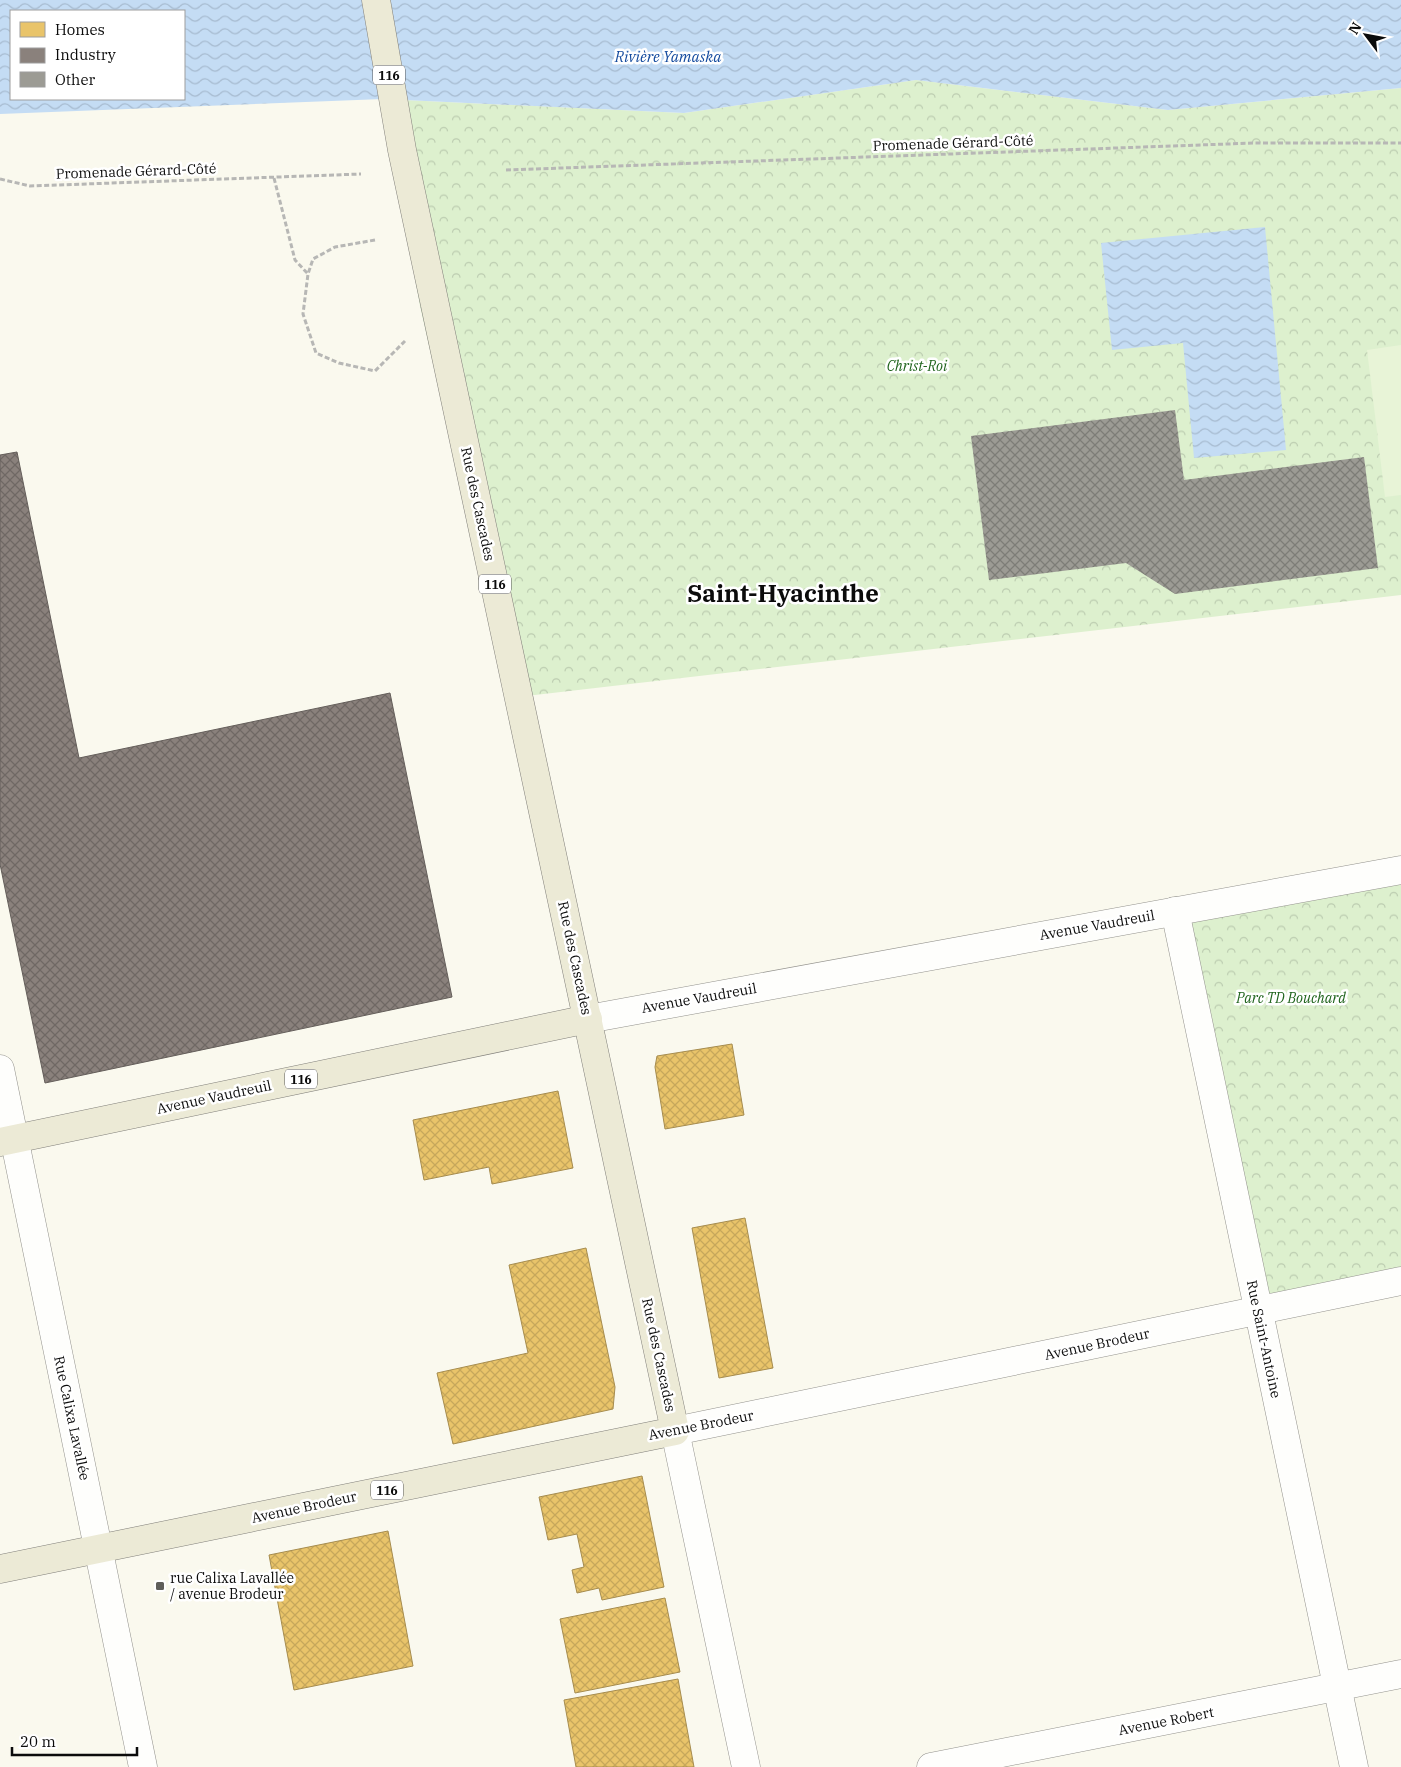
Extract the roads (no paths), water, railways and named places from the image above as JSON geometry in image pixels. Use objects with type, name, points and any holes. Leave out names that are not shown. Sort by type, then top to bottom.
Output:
[{"type":"main road","name":"Rue des Cascades","points":[[376,0],[402,150],[675,1431]]},
{"type":"main road","name":"Avenue Vaudreuil","points":[[7,1141],[588,1019]]},
{"type":"main road","name":"Avenue Brodeur","points":[[0,1569],[675,1431]]},
{"type":"street","name":"Avenue Vaudreuil","points":[[588,1019],[1401,870]]},
{"type":"street","name":"Rue Saint-Antoine","points":[[1175,911],[1354,1767]]},
{"type":"street","name":"Rue Calixa Lavallée","points":[[0,1069],[7,1141],[98,1549],[143,1767]]},
{"type":"street","name":"Avenue Brodeur","points":[[675,1431],[1401,1281]]},
{"type":"street","name":"Rue des Cascades","points":[[675,1431],[746,1767]]},
{"type":"street","name":"Avenue Robert","points":[[931,1767],[1401,1674]]},
{"type":"water","name":"Rivière Yamaska","points":[[0,0],[1401,0],[1401,88],[1168,110],[916,80],[684,113],[383,99],[0,114]]},
{"type":"water","points":[[1265,227],[1286,450],[1194,458],[1183,343],[1112,350],[1101,243]]},
{"type":"place","name":"rue Calixa Lavallée / avenue Brodeur","points":[[160,1586]]},
{"type":"district","name":"Saint-Hyacinthe","points":[[783,593]]},
{"type":"park label","name":"Christ-Roi","points":[[917,366]]},
{"type":"park label","name":"Parc TD Bouchard","points":[[1291,998]]}]
